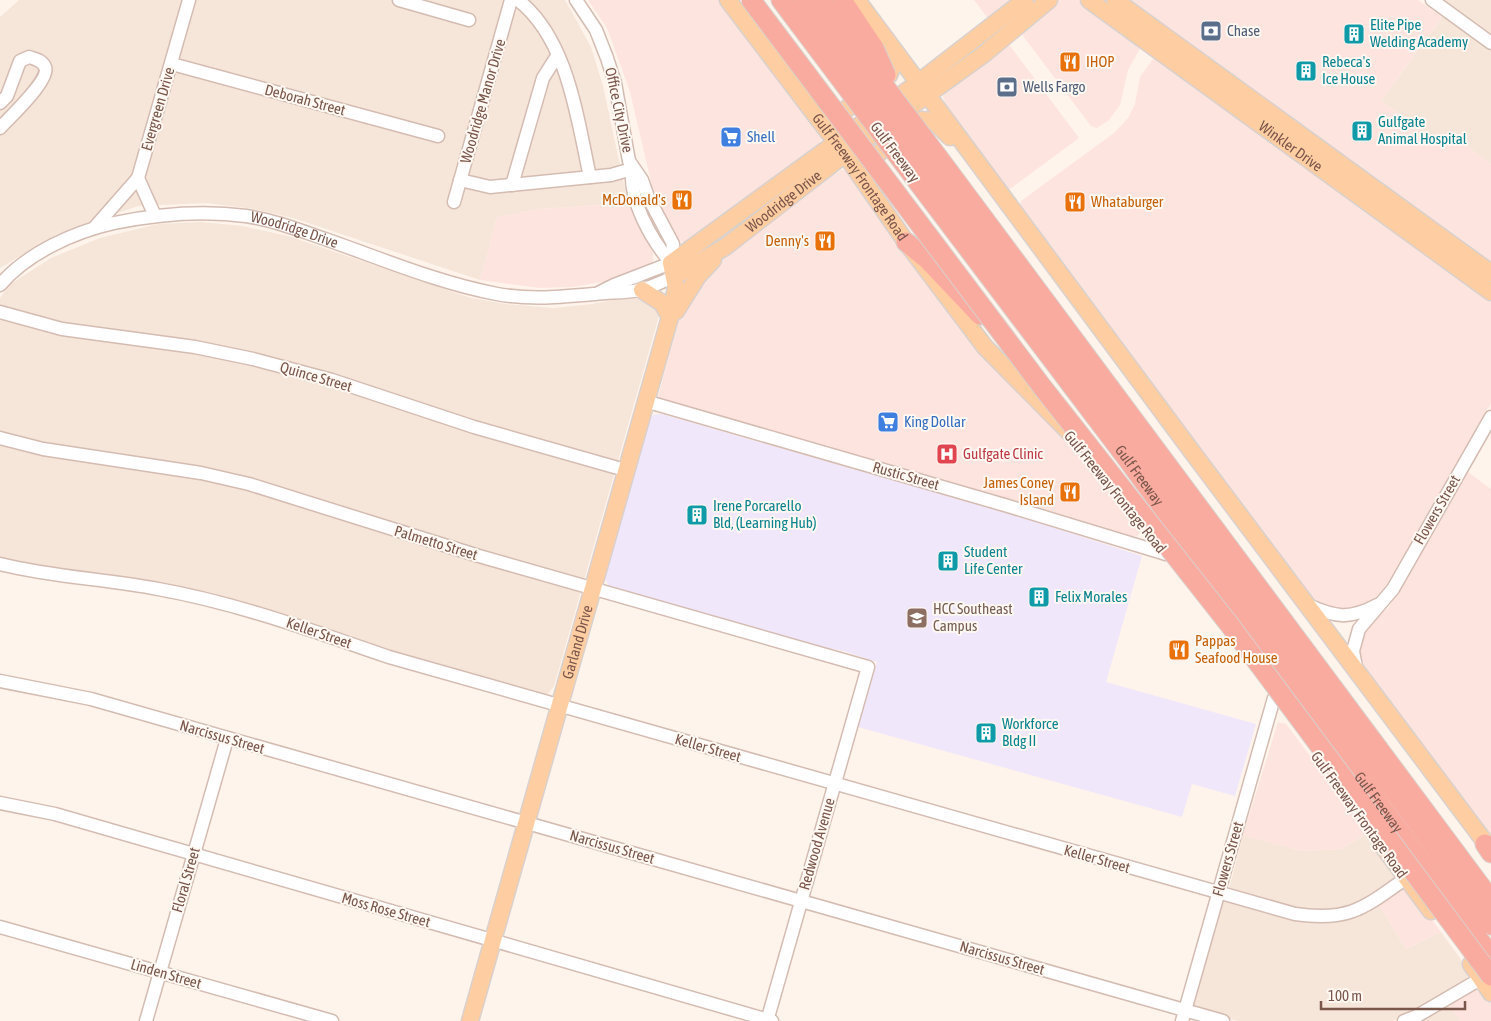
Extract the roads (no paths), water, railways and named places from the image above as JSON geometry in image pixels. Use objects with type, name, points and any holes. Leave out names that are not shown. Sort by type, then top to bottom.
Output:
[{"type":"highway","points":[[751,0],[1043,388],[1229,624],[1486,977]]},
{"type":"highway","name":"Gulf Freeway","points":[[781,0],[861,55],[926,167],[1125,456],[1491,956]]},
{"type":"highway","name":"Gulf Freeway","points":[[803,0],[861,55],[903,110],[926,167],[1405,806],[1491,925]]},
{"type":"highway","points":[[827,2],[861,55]]},
{"type":"highway","name":"Gulf Freeway","points":[[926,167],[1491,900]]},
{"type":"highway","points":[[906,242],[928,260],[1095,437],[1125,456]]},
{"type":"main road","name":"Gulf Freeway Frontage Road","points":[[728,0],[779,65],[906,242],[985,347],[1083,448],[1166,554],[1406,878],[1486,977],[1491,993]]},
{"type":"main road","points":[[858,0],[861,55]]},
{"type":"main road","name":"Woodridge Drive","points":[[673,269],[728,223],[840,148],[924,88],[1025,0]]},
{"type":"main road","name":"Woodridge Drive","points":[[924,88],[984,54],[1049,0]]},
{"type":"main road","name":"Winkler Drive","points":[[1089,0],[1154,39],[1186,62],[1248,98],[1304,147]]},
{"type":"main road","name":"Winkler Drive","points":[[1115,0],[1154,39]]},
{"type":"main road","points":[[779,65],[792,73],[812,97],[826,108],[844,111],[889,75],[894,62],[861,55]]},
{"type":"main road","points":[[861,55],[924,88],[1489,849]]},
{"type":"main road","name":"Winkler Drive","points":[[1186,62],[1203,84],[1304,147],[1405,220],[1491,292]]},
{"type":"main road","points":[[1203,84],[1225,89],[1243,100],[1248,98]]},
{"type":"main road","points":[[882,208],[882,200],[872,185],[870,176],[872,161],[875,156],[921,120],[934,121],[943,128],[994,191],[1003,196]]},
{"type":"main road","name":"Woodridge Drive","points":[[673,269],[725,247],[840,148]]},
{"type":"main road","name":"Winkler Drive","points":[[1405,220],[1491,273]]},
{"type":"main road","points":[[668,321],[698,276],[725,247]]},
{"type":"main road","name":"Garland Drive","points":[[470,1021],[668,321],[676,288],[673,269]]},
{"type":"main road","points":[[642,290],[662,303],[668,321]]},
{"type":"street","name":"Evergreen Drive","points":[[138,178],[189,0]]},
{"type":"street","points":[[399,0],[469,20]]},
{"type":"street","name":"Woodridge Manor Drive","points":[[454,202],[511,0]]},
{"type":"street","points":[[518,0],[527,7],[544,28],[568,78],[590,177]]},
{"type":"street","name":"Office City Drive","points":[[576,0],[596,30],[607,58],[615,83],[632,169],[642,180],[648,197],[673,244],[673,269]]},
{"type":"street","points":[[1432,0],[1491,42]]},
{"type":"street","points":[[512,185],[543,78],[557,56]]},
{"type":"street","points":[[0,104],[7,96],[20,61],[29,57],[39,60],[46,67],[46,75],[38,86],[0,128]]},
{"type":"street","name":"Deborah Street","points":[[172,64],[438,136]]},
{"type":"street","points":[[460,180],[482,186],[512,185],[611,175],[632,169]]},
{"type":"street","points":[[95,227],[138,178],[154,216]]},
{"type":"street","name":"Woodridge Drive","points":[[0,285],[5,272],[70,237],[95,227],[154,216],[211,213],[247,216],[278,223],[452,283],[499,295],[551,298],[642,290],[673,269]]},
{"type":"street","name":"Woodridge Drive","points":[[598,294],[614,285],[673,269]]},
{"type":"street","name":"Quince Street","points":[[0,312],[62,329],[195,347],[253,359],[341,383],[474,427],[625,470]]},
{"type":"street","name":"Rustic Street","points":[[645,401],[1008,506],[1166,554]]},
{"type":"street","name":"Flowers Street","points":[[1359,674],[1353,657],[1356,637],[1364,622],[1384,602],[1491,417]]},
{"type":"street","name":"Palmetto Street","points":[[0,438],[43,449],[201,473],[249,484],[296,497],[479,556],[868,667]]},
{"type":"street","name":"Keller Street","points":[[0,564],[78,578],[158,589],[215,601],[263,614],[389,657],[1218,894],[1295,914],[1316,917],[1338,916],[1369,905],[1406,878]]},
{"type":"street","points":[[1308,605],[1330,614],[1341,616],[1361,613],[1384,602]]},
{"type":"street","name":"Redwood Avenue","points":[[769,1021],[801,901],[868,667]]},
{"type":"street","name":"Narcissus Street","points":[[0,681],[91,699],[801,901],[1184,1016],[1222,1021]]},
{"type":"street","name":"Flowers Street","points":[[1184,1016],[1274,698]]},
{"type":"street","name":"Floral Street","points":[[146,1021],[227,739]]},
{"type":"street","name":"Moss Rose Street","points":[[0,803],[54,814],[769,1021]]},
{"type":"street","name":"Linden Street","points":[[0,927],[332,1021]]},
{"type":"street","points":[[1404,1021],[1417,1016],[1486,977]]},
{"type":"place","name":"Chase","points":[[1211,31]]},
{"type":"place","name":"Elite Pipe Welding Academy","points":[[1354,34]]},
{"type":"place","name":"IHOP","points":[[1070,62]]},
{"type":"place","name":"Rebeca's Ice House","points":[[1306,71]]},
{"type":"place","name":"Wells Fargo","points":[[1007,87]]},
{"type":"place","name":"Gulfgate Animal Hospital","points":[[1362,131]]},
{"type":"place","name":"Shell","points":[[731,137]]},
{"type":"place","name":"McDonald's","points":[[682,200]]},
{"type":"place","name":"Whataburger","points":[[1075,202]]},
{"type":"place","name":"Denny's","points":[[825,241]]},
{"type":"place","name":"King Dollar","points":[[888,422]]},
{"type":"place","name":"Gulfgate Clinic","points":[[947,454]]},
{"type":"place","name":"James Coney Island","points":[[1070,492]]},
{"type":"place","name":"Irene Porcarello Bld, (Learning Hub)","points":[[697,515]]},
{"type":"place","name":"Student Life Center","points":[[948,561]]},
{"type":"place","name":"Felix Morales","points":[[1039,597]]},
{"type":"place","name":"HCC Southeast Campus","points":[[917,618]]},
{"type":"place","name":"Pappas Seafood House","points":[[1179,650]]},
{"type":"place","name":"Workforce Bldg II","points":[[986,733]]}]
